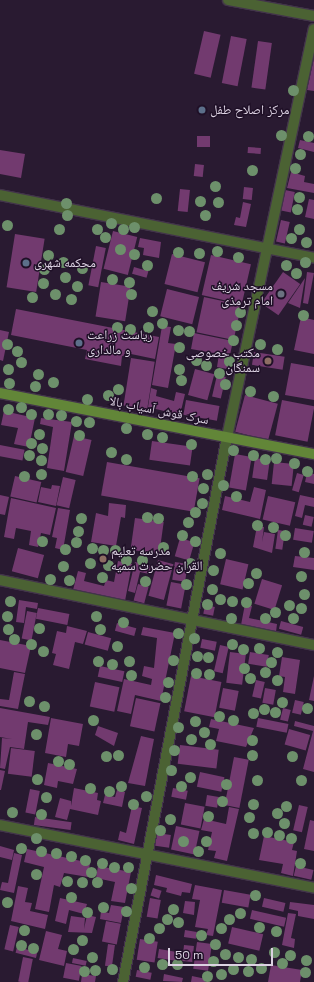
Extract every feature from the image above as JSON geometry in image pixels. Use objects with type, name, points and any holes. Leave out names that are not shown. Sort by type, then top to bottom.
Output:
[{"type":"street","points":[[228,0],[314,16]]},
{"type":"street","points":[[123,982],[227,437],[266,248],[314,29]]},
{"type":"street","points":[[0,195],[314,258]]},
{"type":"street","name":"سرک قوش آسیاب بالا","points":[[0,393],[314,454]]},
{"type":"street","points":[[0,580],[192,622],[314,646]]},
{"type":"street","points":[[0,825],[314,888]]},
{"type":"building","points":[[204,31],[221,35],[211,78],[194,74]]},
{"type":"building","points":[[231,36],[247,39],[238,86],[222,83]]},
{"type":"building","points":[[258,41],[272,43],[265,89],[251,88]]},
{"type":"building","points":[[314,58],[314,91],[307,90]]},
{"type":"building","points":[[197,136],[210,136],[210,147],[197,147]]},
{"type":"building","points":[[300,140],[314,143],[314,152],[298,148]]},
{"type":"building","points":[[248,147],[261,148],[261,154],[248,153]]},
{"type":"building","points":[[0,150],[25,154],[21,178],[0,174]]},
{"type":"building","points":[[195,164],[204,165],[203,177],[194,176]]},
{"type":"building","points":[[291,172],[305,176],[304,182],[314,184],[314,193],[287,188]]},
{"type":"building","points":[[244,187],[253,188],[252,200],[243,199]]},
{"type":"building","points":[[180,189],[190,190],[188,212],[178,211]]},
{"type":"building","points":[[285,190],[295,192],[291,213],[281,211]]},
{"type":"building","points":[[309,199],[314,200],[314,219],[305,217]]},
{"type":"building","points":[[243,202],[251,204],[246,227],[234,225],[236,217],[240,218]]},
{"type":"building","points":[[281,220],[290,222],[285,243],[276,241]]},
{"type":"building","points":[[113,231],[137,237],[128,275],[104,269]]},
{"type":"building","name":"محکمه شهری","points":[[15,234],[45,239],[36,292],[7,287]]},
{"type":"building","points":[[140,238],[161,242],[159,258],[143,255],[144,248],[138,247]]},
{"type":"building","points":[[96,246],[106,248],[98,287],[88,285]]},
{"type":"building","points":[[172,254],[205,262],[197,292],[165,284]]},
{"type":"building","points":[[211,255],[251,264],[242,304],[202,295]]},
{"type":"building","points":[[134,267],[148,271],[146,278],[132,274]]},
{"type":"building","points":[[283,272],[300,284],[278,315],[261,303]]},
{"type":"building","points":[[307,272],[314,273],[308,304],[303,303]]},
{"type":"building","points":[[305,278],[300,308],[288,303]]},
{"type":"building","points":[[101,282],[131,287],[125,321],[96,317]]},
{"type":"building","points":[[167,289],[199,297],[192,324],[160,316]]},
{"type":"building","points":[[204,297],[241,305],[234,340],[197,332]]},
{"type":"building","points":[[16,309],[159,337],[155,359],[131,354],[130,358],[122,356],[121,366],[85,359],[87,350],[11,335]]},
{"type":"building","points":[[301,317],[314,320],[314,354],[294,350]]},
{"type":"building","points":[[162,326],[171,327],[168,343],[176,344],[168,388],[152,385]]},
{"type":"building","points":[[0,330],[9,332],[3,361],[0,360]]},
{"type":"building","points":[[194,333],[233,341],[227,369],[217,367],[219,354],[191,349]]},
{"type":"building","points":[[254,352],[285,357],[283,370],[252,365]]},
{"type":"building","points":[[131,358],[155,362],[147,409],[123,405]]},
{"type":"building","points":[[291,363],[314,367],[314,400],[285,395]]},
{"type":"building","points":[[195,369],[214,374],[207,400],[188,395]]},
{"type":"building","points":[[217,375],[226,377],[221,398],[212,396]]},
{"type":"building","points":[[151,388],[157,390],[156,396],[174,401],[176,392],[185,394],[180,415],[148,407]]},
{"type":"building","points":[[245,395],[278,404],[268,441],[235,432]]},
{"type":"building","points":[[186,400],[219,406],[217,421],[183,415]]},
{"type":"building","points":[[282,400],[314,406],[308,442],[275,435]]},
{"type":"building","points":[[4,411],[35,418],[29,447],[14,444],[18,428],[1,425]]},
{"type":"building","points":[[41,418],[72,422],[64,471],[47,468],[53,427],[40,424]]},
{"type":"building","points":[[74,436],[92,440],[83,476],[66,472]]},
{"type":"building","points":[[152,441],[193,447],[190,466],[149,460]]},
{"type":"building","points":[[0,445],[25,450],[22,461],[0,456]]},
{"type":"building","points":[[235,454],[252,457],[246,490],[229,487]]},
{"type":"building","points":[[255,458],[270,460],[267,480],[252,478]]},
{"type":"building","points":[[107,462],[200,478],[194,512],[101,495]]},
{"type":"building","points":[[274,462],[294,464],[292,486],[272,484]]},
{"type":"building","points":[[297,473],[304,475],[299,492],[292,490]]},
{"type":"building","points":[[307,473],[314,474],[314,484],[305,482]]},
{"type":"building","points":[[15,476],[41,482],[37,503],[10,496]]},
{"type":"building","points":[[63,477],[76,480],[69,508],[56,505]]},
{"type":"building","points":[[52,485],[60,486],[56,506],[38,502],[41,487],[51,489]]},
{"type":"building","points":[[254,487],[266,490],[260,519],[222,510],[225,496],[250,502]]},
{"type":"building","points":[[0,495],[9,497],[5,515],[0,514]]},
{"type":"building","points":[[300,495],[314,498],[314,507],[305,505],[302,518],[295,516]]},
{"type":"building","points":[[268,496],[295,502],[290,526],[263,519]]},
{"type":"building","points":[[11,498],[56,508],[50,535],[41,533],[38,547],[29,545],[31,531],[16,528],[14,539],[4,537]]},
{"type":"building","points":[[109,503],[126,505],[125,518],[121,517],[116,546],[91,542],[96,513],[108,516]]},
{"type":"building","points":[[58,508],[70,510],[63,550],[55,548],[57,538],[52,537]]},
{"type":"building","points":[[305,515],[314,517],[312,527],[303,525]]},
{"type":"building","points":[[135,518],[164,522],[159,554],[131,550]]},
{"type":"building","points":[[257,526],[264,527],[262,542],[264,532],[275,534],[272,553],[253,547]]},
{"type":"building","points":[[295,528],[314,531],[312,543],[293,540]]},
{"type":"building","points":[[278,530],[285,531],[282,550],[275,549]]},
{"type":"building","points":[[180,538],[194,542],[189,560],[175,556]]},
{"type":"building","points":[[18,548],[44,555],[38,578],[12,571]]},
{"type":"building","points":[[295,556],[314,558],[314,570],[293,567]]},
{"type":"building","points":[[226,559],[248,564],[243,590],[220,584]]},
{"type":"building","points":[[158,560],[173,564],[164,600],[148,596]]},
{"type":"building","points":[[118,561],[132,564],[125,601],[73,590],[78,571],[86,573],[84,581],[104,586],[106,580],[114,582]]},
{"type":"building","points":[[135,562],[151,566],[149,574],[140,572],[135,593],[128,591]]},
{"type":"building","points":[[175,562],[188,564],[185,582],[172,580]]},
{"type":"building","points":[[262,579],[282,585],[274,610],[254,604]]},
{"type":"building","points":[[171,582],[186,585],[181,608],[166,606]]},
{"type":"building","points":[[138,584],[149,587],[144,603],[134,600]]},
{"type":"building","points":[[19,600],[38,603],[37,609],[26,607],[24,623],[16,622]]},
{"type":"building","points":[[245,604],[252,606],[249,618],[277,624],[276,632],[241,625]]},
{"type":"building","points":[[205,605],[215,607],[213,616],[203,614]]},
{"type":"building","points":[[38,608],[69,614],[67,625],[36,619]]},
{"type":"building","points":[[27,611],[37,613],[31,640],[22,638]]},
{"type":"building","points":[[281,621],[303,627],[301,635],[279,629]]},
{"type":"building","points":[[117,623],[136,628],[134,636],[115,631]]},
{"type":"building","points":[[67,626],[87,631],[83,644],[75,642],[69,669],[53,665],[56,654],[52,653],[57,631],[66,633]]},
{"type":"building","points":[[143,627],[175,633],[161,701],[135,695],[131,714],[117,711],[124,679],[151,685],[152,679],[142,676],[144,666],[154,668],[157,638],[141,635]]},
{"type":"building","points":[[88,632],[111,638],[108,651],[85,645]]},
{"type":"building","points":[[202,639],[217,642],[215,651],[200,648]]},
{"type":"building","points":[[0,640],[31,646],[25,673],[0,668]]},
{"type":"building","points":[[220,645],[229,647],[223,673],[214,671]]},
{"type":"building","points":[[230,652],[246,654],[242,685],[226,683]]},
{"type":"building","points":[[250,652],[269,655],[267,667],[248,664]]},
{"type":"building","points":[[282,657],[300,660],[295,694],[283,692],[285,677],[279,676]]},
{"type":"building","points":[[100,666],[124,671],[122,682],[98,677]]},
{"type":"building","points":[[14,672],[25,674],[18,709],[0,706],[0,699],[9,700]]},
{"type":"building","points":[[191,676],[221,682],[215,717],[184,711]]},
{"type":"building","points":[[314,676],[314,701],[309,700]]},
{"type":"building","points":[[256,680],[265,682],[261,699],[252,697]]},
{"type":"building","points":[[95,682],[119,687],[114,712],[90,706]]},
{"type":"building","points":[[223,688],[239,691],[235,711],[219,708]]},
{"type":"building","points":[[265,688],[276,690],[273,705],[262,703]]},
{"type":"building","points":[[136,698],[160,703],[154,732],[130,726]]},
{"type":"building","points":[[295,700],[304,702],[301,715],[292,713]]},
{"type":"building","points":[[0,708],[50,717],[48,725],[28,722],[24,749],[10,747],[5,769],[0,768],[2,738],[12,739],[0,737]]},
{"type":"building","points":[[283,708],[291,710],[288,722],[280,720]]},
{"type":"building","points":[[51,718],[83,724],[79,746],[68,744],[66,757],[45,753]]},
{"type":"building","points":[[258,718],[288,724],[287,733],[256,727]]},
{"type":"building","points":[[211,719],[254,728],[246,747],[216,741],[219,729],[209,727]]},
{"type":"building","points":[[295,721],[314,726],[314,772],[303,769],[313,731],[294,726]]},
{"type":"building","points":[[98,726],[118,733],[114,746],[95,735]]},
{"type":"building","points":[[289,729],[310,735],[306,750],[285,744]]},
{"type":"building","points":[[141,736],[154,739],[145,786],[128,783]]},
{"type":"building","points":[[180,745],[219,750],[216,769],[178,764]]},
{"type":"building","points":[[11,748],[35,751],[32,777],[8,774]]},
{"type":"building","points":[[234,757],[249,760],[239,808],[225,805]]},
{"type":"building","points":[[48,763],[77,769],[73,784],[58,781],[57,788],[44,785]]},
{"type":"building","points":[[0,770],[5,771],[1,790],[0,790]]},
{"type":"building","points":[[200,772],[224,777],[221,792],[197,787]]},
{"type":"building","points":[[74,788],[98,793],[97,800],[101,801],[98,815],[70,809],[67,820],[55,817],[60,798],[71,801],[71,806]]},
{"type":"building","points":[[173,788],[188,791],[186,800],[171,797]]},
{"type":"building","points":[[30,789],[40,791],[35,814],[25,813]]},
{"type":"building","points":[[117,790],[125,792],[122,807],[103,803],[105,795],[115,797]]},
{"type":"building","points":[[207,795],[219,797],[217,808],[205,806]]},
{"type":"building","points":[[185,803],[205,807],[200,828],[181,825]]},
{"type":"building","points":[[299,805],[308,807],[302,832],[293,830]]},
{"type":"building","points":[[132,806],[142,808],[134,844],[118,840],[120,831],[126,833]]},
{"type":"building","points":[[229,807],[239,809],[227,861],[214,858],[216,851],[208,850],[212,832],[201,830],[204,819],[226,824]]},
{"type":"building","points":[[35,817],[72,822],[71,830],[34,825]]},
{"type":"building","points":[[310,820],[314,821],[314,851],[304,849]]},
{"type":"building","points":[[176,826],[199,831],[194,854],[171,849]]},
{"type":"building","points":[[157,833],[171,835],[169,848],[155,846]]},
{"type":"building","points":[[264,836],[294,842],[292,850],[297,851],[293,876],[281,873],[283,864],[259,860]]},
{"type":"building","points":[[0,846],[14,850],[12,860],[0,857]]},
{"type":"building","points":[[27,849],[90,863],[88,877],[64,873],[60,887],[54,885],[49,912],[35,909],[44,867],[24,862]]},
{"type":"building","points":[[14,853],[22,855],[14,893],[0,890],[2,882],[8,883]]},
{"type":"building","points":[[98,866],[131,872],[125,903],[111,901],[115,882],[96,878]]},
{"type":"building","points":[[296,866],[314,870],[311,880],[294,876]]},
{"type":"building","points":[[156,875],[192,884],[190,893],[182,892],[181,896],[166,892],[167,888],[154,885]]},
{"type":"building","points":[[195,885],[222,890],[213,936],[206,935],[208,929],[195,927],[200,900],[192,899]]},
{"type":"building","points":[[18,886],[28,888],[25,902],[32,903],[30,911],[48,915],[45,929],[11,921]]},
{"type":"building","points":[[153,888],[162,891],[159,898],[151,896]]},
{"type":"building","points":[[224,890],[251,895],[248,907],[222,903]]},
{"type":"building","points":[[60,898],[87,904],[84,914],[69,910],[66,924],[55,921]]},
{"type":"building","points":[[150,898],[161,900],[158,919],[147,917]]},
{"type":"building","points":[[264,898],[285,903],[283,912],[262,907]]},
{"type":"building","points":[[185,901],[195,902],[194,915],[183,913]]},
{"type":"building","points":[[290,902],[314,905],[314,919],[298,916],[298,911],[289,909]]},
{"type":"building","points":[[111,905],[124,907],[121,923],[100,919],[101,911],[109,913]]},
{"type":"building","points":[[252,910],[286,918],[284,927],[250,919]]},
{"type":"building","points":[[288,913],[296,914],[291,938],[295,939],[294,948],[282,945]]},
{"type":"building","points":[[87,915],[96,917],[92,933],[68,932],[71,916],[85,918],[84,929]]},
{"type":"building","points":[[106,921],[121,924],[117,944],[102,942]]},
{"type":"building","points":[[10,925],[19,927],[13,951],[4,949]]},
{"type":"building","points":[[232,927],[263,934],[259,951],[228,944]]},
{"type":"building","points":[[185,930],[197,932],[196,939],[184,937]]},
{"type":"building","points":[[46,931],[62,935],[58,949],[67,951],[64,966],[39,960]]},
{"type":"building","points":[[140,939],[158,942],[154,963],[137,960]]},
{"type":"building","points":[[197,942],[212,944],[208,971],[193,969]]},
{"type":"building","points":[[108,944],[115,945],[112,967],[105,966]]},
{"type":"building","points":[[184,945],[194,946],[192,962],[182,961]]},
{"type":"building","points":[[17,947],[37,952],[36,958],[16,953]]},
{"type":"building","points":[[159,949],[179,952],[177,961],[158,958]]},
{"type":"building","points":[[23,957],[33,959],[28,982],[18,982]]},
{"type":"building","points":[[73,958],[87,961],[86,966],[72,963]]},
{"type":"building","points":[[66,963],[82,966],[79,981],[63,978]]},
{"type":"building","points":[[271,965],[302,970],[300,982],[268,982]]},
{"type":"building","points":[[137,970],[152,973],[150,980],[136,977]]},
{"type":"building","points":[[82,974],[96,976],[95,982],[81,982]]},
{"type":"building","points":[[164,974],[183,978],[182,982],[163,981]]},
{"type":"building","points":[[192,976],[206,979],[205,982],[191,982]]},
{"type":"place","name":"مرکز اصلاح طفل","points":[[202,110]]},
{"type":"place","name":"محکمه شهری","points":[[26,263]]},
{"type":"place","name":"مسجد شریف امام ترمذی","points":[[281,294]]},
{"type":"place","name":"ریاست زراعت و مالداری","points":[[79,343]]},
{"type":"place","name":"مکتب خصوصی سمنگان","points":[[268,361]]},
{"type":"place","name":"مدرسه تعلیم القران حضرت سمیه","points":[[103,559]]}]
